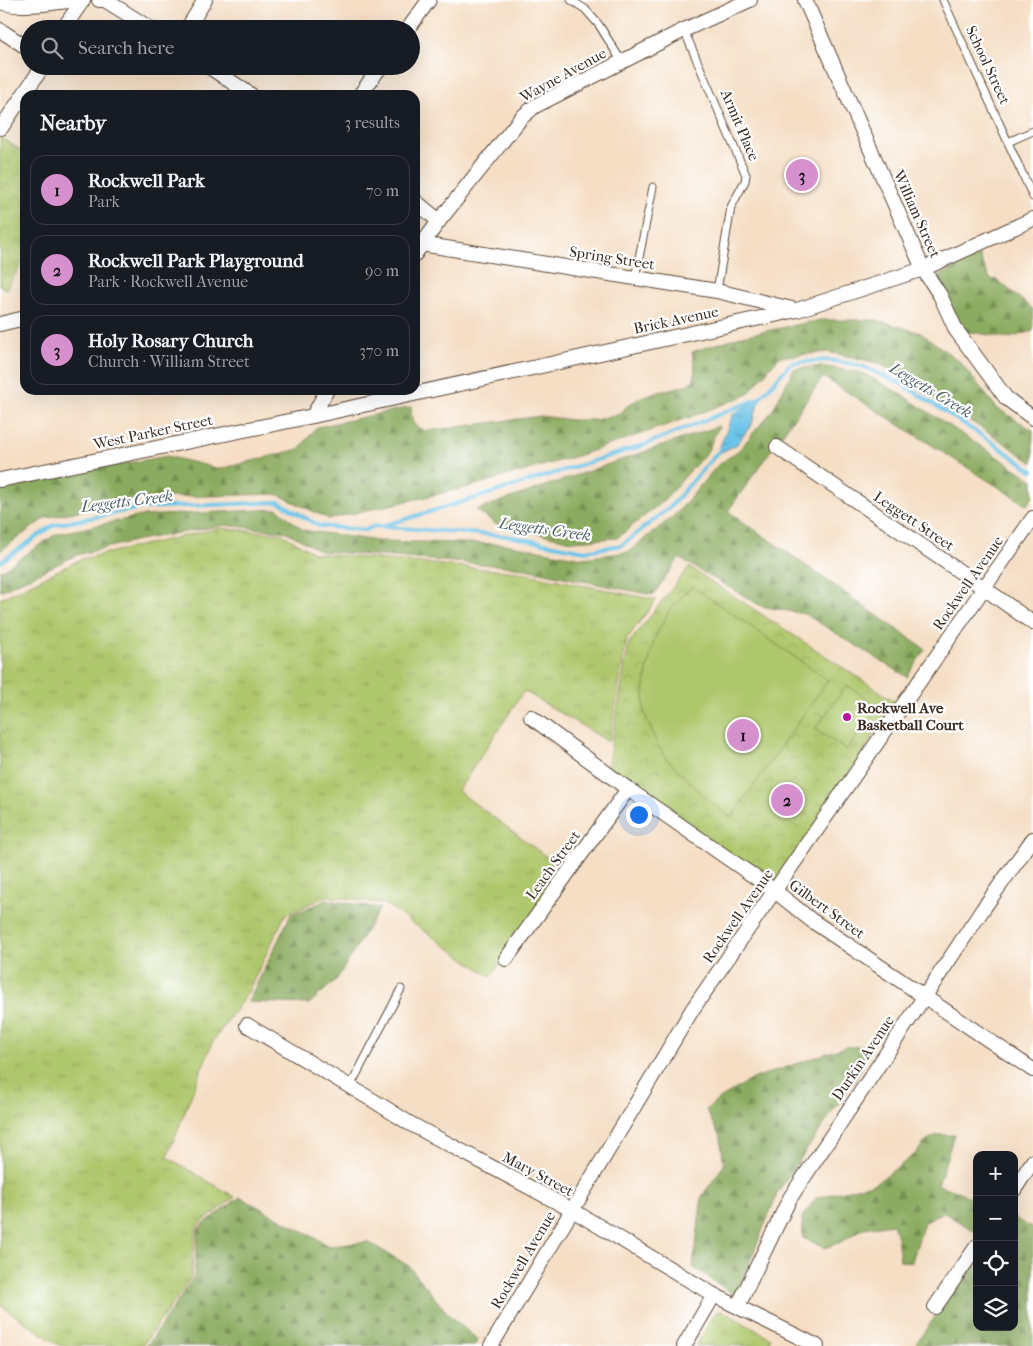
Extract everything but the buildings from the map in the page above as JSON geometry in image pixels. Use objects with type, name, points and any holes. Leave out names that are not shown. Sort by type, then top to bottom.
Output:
[{"type":"street","points":[[0,2],[3,4],[19,5],[76,0]]},
{"type":"street","points":[[68,20],[82,0]]},
{"type":"street","points":[[100,0],[105,0],[137,20]]},
{"type":"street","points":[[193,20],[205,0]]},
{"type":"street","points":[[415,20],[429,0]]},
{"type":"street","name":"Wayne Avenue","points":[[420,246],[521,118],[535,106],[684,30],[750,0]]},
{"type":"street","name":"William Street","points":[[805,0],[923,269],[940,295],[956,330],[1006,398],[1033,418]]},
{"type":"street","points":[[0,30],[20,43]]},
{"type":"street","points":[[27,90],[37,75]]},
{"type":"street","points":[[220,75],[240,90]]},
{"type":"street","points":[[364,90],[374,75]]},
{"type":"street","points":[[1,128],[20,100]]},
{"type":"street","points":[[420,205],[439,221]]},
{"type":"street","name":"Brick Avenue","points":[[420,393],[797,310],[923,269],[1033,218]]},
{"type":"street","name":"Spring Street","points":[[420,249],[717,291],[797,310]]},
{"type":"street","points":[[0,324],[20,319]]},
{"type":"street","points":[[313,416],[324,395]]},
{"type":"street","name":"Brick Avenue","points":[[313,416],[409,395]]},
{"type":"street","name":"West Parker Street","points":[[0,480],[313,416]]},
{"type":"street","name":"Leggett Street","points":[[777,447],[1033,623]]},
{"type":"street","name":"Rockwell Avenue","points":[[491,1346],[692,1010],[1033,518]]},
{"type":"street","name":"Gilbert Street","points":[[531,717],[628,789],[775,891],[811,920],[1033,1070]]},
{"type":"street","name":"Leach Street","points":[[506,959],[628,789]]},
{"type":"street","name":"Durkin Avenue","points":[[738,1306],[790,1198],[924,996],[1033,839]]},
{"type":"street","name":"Mary Street","points":[[246,1025],[409,1123],[572,1210],[714,1295],[817,1346]]},
{"type":"street","points":[[1018,1184],[1033,1161]]},
{"type":"street","points":[[935,1307],[973,1252]]},
{"type":"street","points":[[684,1346],[714,1295]]},
{"type":"lane","points":[[572,0],[585,9],[599,25],[622,62]]},
{"type":"lane","name":"School Street","points":[[943,0],[1033,197]]},
{"type":"lane","name":"Armit Place","points":[[684,30],[746,175],[745,181],[731,207],[717,291]]},
{"type":"lane","points":[[1008,142],[1033,131]]},
{"type":"lane","points":[[635,278],[653,188]]},
{"type":"lane","points":[[350,1086],[401,989]]},
{"type":"green space","points":[[0,137],[20,150],[20,267],[6,289],[0,286]]},
{"type":"green space","points":[[979,255],[990,279],[997,280],[1033,309],[1033,331],[1009,338],[964,331],[936,278]]},
{"type":"green space","points":[[820,320],[877,320],[921,333],[959,361],[997,408],[1033,430],[1033,463],[879,363],[828,352],[779,357],[747,395],[580,455],[469,487],[329,519],[277,494],[140,498],[45,518],[0,551],[0,490],[28,481],[167,456],[220,469],[299,449],[317,427],[411,407],[412,417],[416,426],[427,431],[541,416],[572,420],[596,420],[620,413],[643,396],[686,385],[694,380],[695,368],[692,352],[741,336]]},
{"type":"green space","points":[[821,366],[862,373],[899,393],[1033,480],[1033,497],[1027,505],[823,377],[728,511],[925,649],[907,677],[805,614],[761,606],[679,558],[653,595],[516,567],[320,551],[287,532],[225,525],[138,540],[77,555],[0,591],[0,570],[56,534],[141,516],[278,509],[303,530],[378,541],[505,544],[583,558],[628,552],[676,514],[717,466],[739,450],[772,411],[794,369]]},
{"type":"green space","points":[[719,426],[707,452],[663,501],[617,538],[572,541],[496,524],[476,510]]},
{"type":"green space","points":[[220,528],[282,534],[314,553],[518,572],[656,600],[627,639],[609,742],[524,691],[458,791],[562,868],[491,977],[385,904],[328,896],[285,915],[248,992],[212,1043],[167,1157],[235,1197],[196,1227],[191,1278],[142,1346],[60,1346],[0,1305],[0,599],[81,559]]},
{"type":"green space","points":[[689,567],[896,702],[774,887],[607,769],[629,643]]},
{"type":"green space","points":[[692,586],[828,680],[731,818],[704,796],[666,758],[657,744],[644,712],[646,676],[654,640],[669,611]]},
{"type":"green space","name":"Rockwell Ave Basketball Court","points":[[847,685],[878,706],[847,750],[815,729]]},
{"type":"green space","points":[[328,900],[380,908],[337,979],[309,1004],[248,1002],[291,914]]},
{"type":"green space","points":[[866,1046],[861,1070],[778,1192],[736,1296],[693,1267],[702,1196],[724,1165],[720,1137],[706,1110],[718,1100],[752,1079],[845,1047]]},
{"type":"green space","points":[[938,1135],[954,1135],[938,1185],[962,1193],[973,1200],[973,1230],[943,1212],[924,1222],[912,1262],[900,1261],[897,1237],[893,1224],[864,1228],[843,1241],[825,1248],[803,1238],[802,1217],[816,1198],[876,1183],[914,1155],[927,1140]]},
{"type":"green space","points":[[240,1197],[330,1246],[368,1242],[409,1266],[449,1315],[478,1340],[474,1346],[147,1346],[194,1277],[198,1228]]},
{"type":"green space","points":[[1018,1220],[1033,1229],[1033,1346],[914,1346],[973,1265],[973,1331],[1018,1331]]},
{"type":"green space","points":[[718,1311],[722,1311],[771,1338],[767,1346],[696,1346]]},
{"type":"water","points":[[760,398],[752,424],[736,445],[717,454],[733,414]]},
{"type":"waterway","name":"Leggetts Creek","points":[[758,400],[791,363],[829,360],[862,366],[904,385],[1033,471]]},
{"type":"waterway","name":"Leggetts Creek","points":[[386,525],[644,445],[760,398]]},
{"type":"waterway","name":"Leggetts Creek","points":[[0,562],[54,525],[141,508],[279,502],[319,526],[365,530],[375,526],[508,536],[585,551],[622,545],[670,507],[719,451]]},
{"type":"place","name":"Holy Rosary Church","points":[[802,175]]},
{"type":"place","name":"Rockwell Ave Basketball Court","points":[[847,717]]},
{"type":"place","name":"Rockwell Park","points":[[743,735]]},
{"type":"place","name":"Rockwell Park Playground","points":[[787,800]]}]
